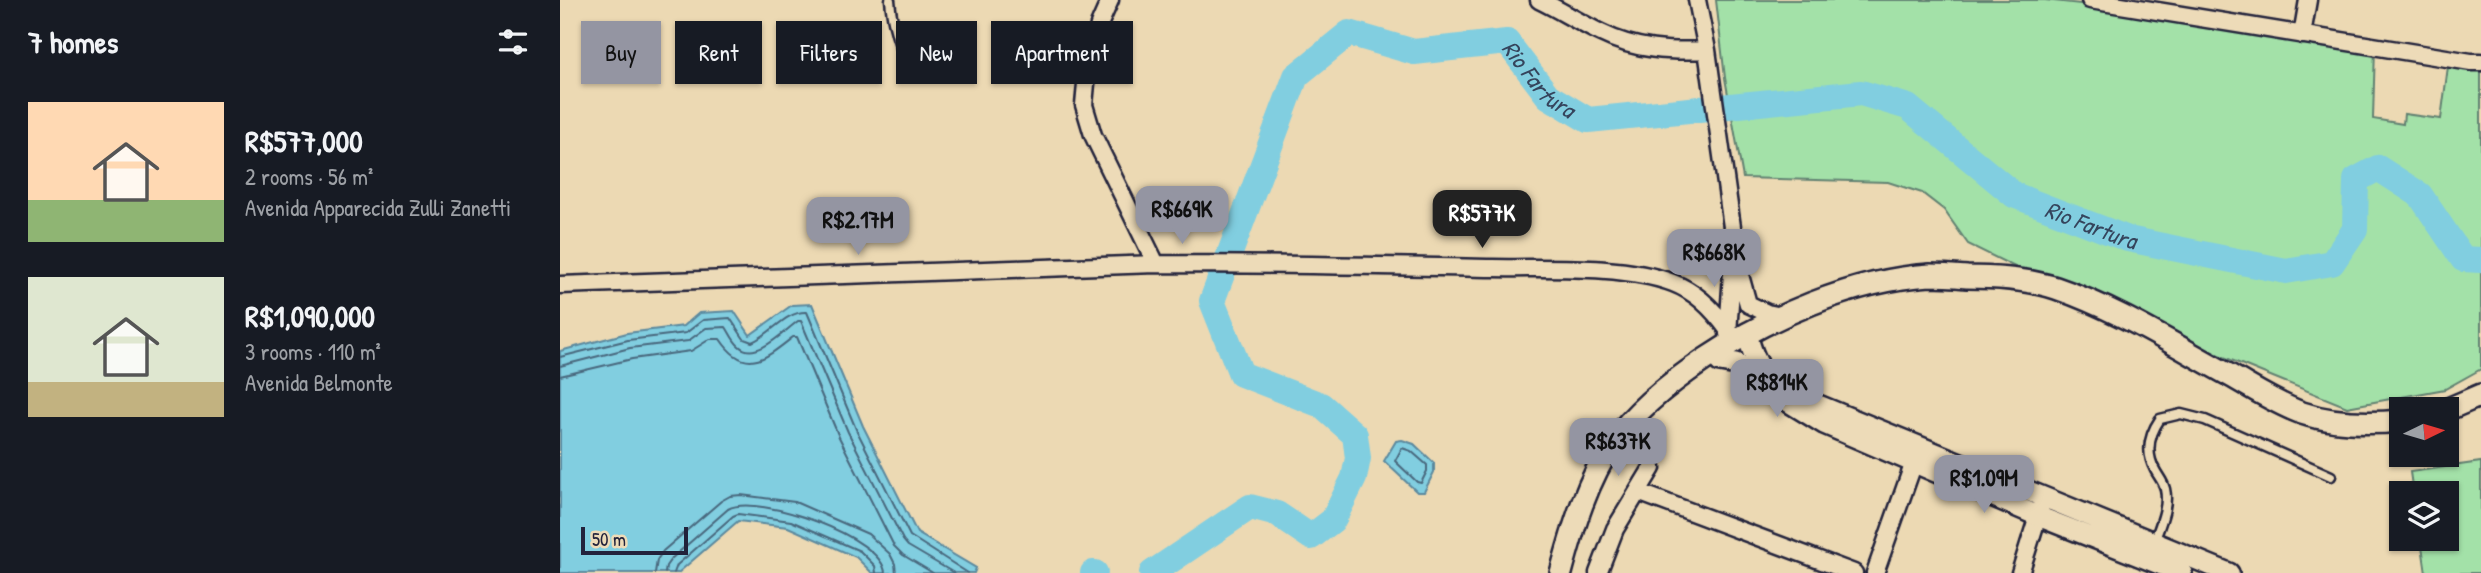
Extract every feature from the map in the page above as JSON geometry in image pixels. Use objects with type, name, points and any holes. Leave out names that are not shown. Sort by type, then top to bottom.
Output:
[{"type":"main road","points":[[1734,348],[1782,316],[1853,290],[1930,275],[1985,276],[2054,288],[2123,316],[2302,413],[2339,422],[2389,422]]},
{"type":"main road","points":[[1560,573],[1573,526],[1588,489],[1613,442],[1637,413],[1674,381],[1828,299]]},
{"type":"main road","points":[[2459,404],[2481,395]]},
{"type":"street","points":[[1110,0],[1099,25],[1087,74],[1084,105],[1093,135],[1156,264]]},
{"type":"street","points":[[1539,0],[1604,35],[1639,47],[1661,51],[1707,50]]},
{"type":"street","points":[[1697,0],[1707,50],[1738,270],[1748,304],[1734,348]]},
{"type":"street","points":[[2091,0],[2168,6],[2302,35],[2481,62]]},
{"type":"street","points":[[2302,35],[2308,0]]},
{"type":"street","points":[[1734,241],[1730,313],[1734,348]]},
{"type":"street","points":[[560,285],[1237,263],[1582,270],[1643,274],[1685,288],[1707,304],[1730,313],[1742,312],[1748,304]]},
{"type":"street","points":[[1707,304],[1734,348],[1770,390],[1824,424],[1917,454],[2041,507],[2145,560],[2182,573]]},
{"type":"street","points":[[1748,304],[1767,313],[1782,316]]},
{"type":"street","points":[[1875,573],[1917,454]]},
{"type":"street","points":[[1598,573],[1615,529],[1652,468]]},
{"type":"street","points":[[1637,492],[1854,573]]},
{"type":"street","points":[[2041,507],[2154,541],[2229,573]]},
{"type":"street","points":[[2020,573],[2041,507]]},
{"type":"lane","points":[[890,0],[896,35]]},
{"type":"lane","points":[[2145,560],[2163,514],[2165,491],[2150,462],[2149,446],[2152,431],[2160,419],[2181,414],[2205,420],[2331,476]]},
{"type":"green space","points":[[1716,0],[2045,0],[2188,16],[2375,46],[2373,119],[2403,124],[2404,114],[2441,119],[2449,59],[2481,61],[2481,369],[2445,389],[2389,397],[2389,399],[2347,407],[2209,351],[2127,310],[2023,271],[1968,244],[1944,210],[1922,193],[1888,182],[1743,178],[1725,78]]},
{"type":"green space","points":[[2481,462],[2481,573],[2426,573],[2423,551],[2459,551],[2459,481],[2411,481],[2410,472]]},
{"type":"water","points":[[812,304],[863,426],[917,533],[976,568],[974,573],[872,573],[856,557],[788,527],[738,521],[678,573],[560,573],[560,351],[627,333],[684,326],[699,313],[734,311],[750,335],[792,305]]},
{"type":"water","points":[[1396,441],[1414,444],[1434,463],[1434,472],[1424,492],[1417,492],[1384,461]]},
{"type":"waterway","name":"Rio Fartura","points":[[1152,573],[1250,507],[1277,514],[1311,537],[1333,520],[1354,478],[1358,458],[1355,435],[1321,405],[1241,374],[1212,301],[1296,76],[1349,33],[1414,52],[1507,42],[1548,96],[1588,120],[1861,93],[1908,107],[2014,195],[2128,239],[2286,271],[2332,263],[2355,229],[2356,180],[2378,168],[2420,195],[2463,259],[2481,260]]}]
